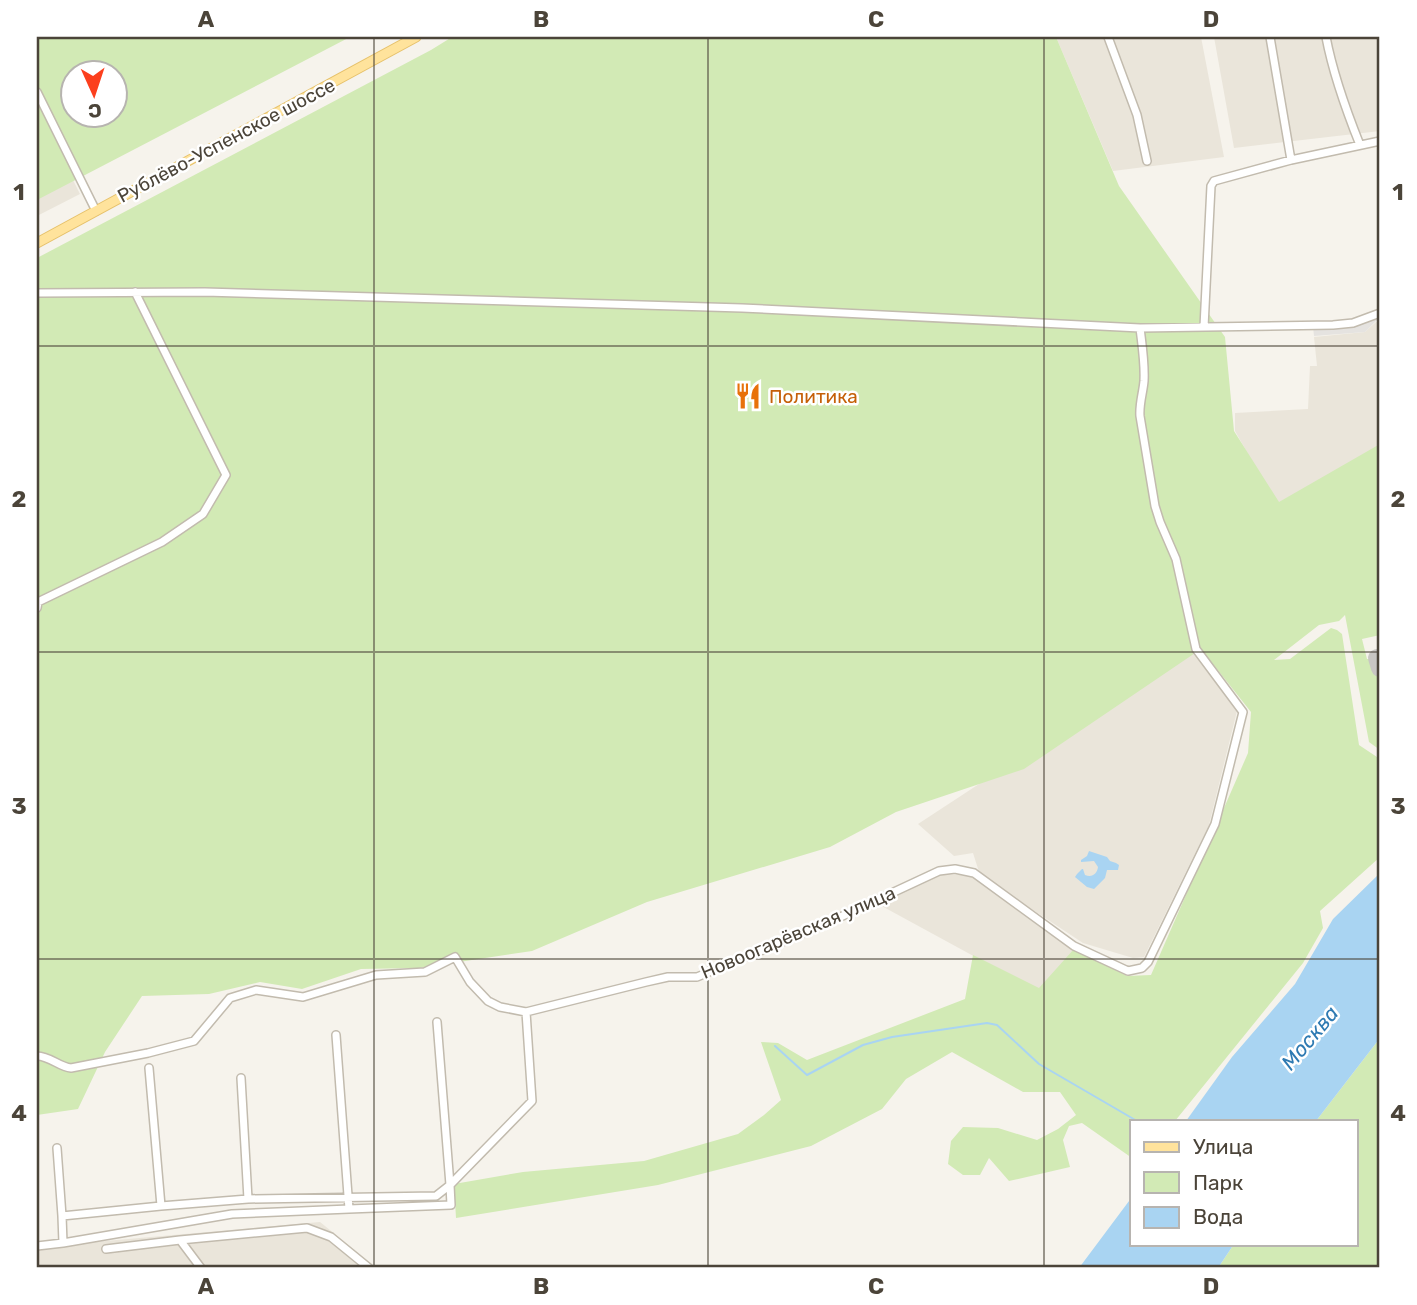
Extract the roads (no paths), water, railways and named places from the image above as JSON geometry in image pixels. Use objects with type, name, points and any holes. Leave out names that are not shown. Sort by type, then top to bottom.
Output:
[{"type":"main road","name":"Рублёво-Успенское шоссе","points":[[37,243],[407,39]]},
{"type":"street","points":[[1108,37],[1137,115],[1147,161]]},
{"type":"street","points":[[1269,37],[1291,160]]},
{"type":"street","points":[[1326,37],[1344,105],[1360,145]]},
{"type":"street","points":[[37,92],[96,211]]},
{"type":"street","points":[[1204,327],[1213,181],[1291,160],[1380,141]]},
{"type":"street","points":[[37,608],[38,602],[162,542],[203,514],[226,475],[135,292]]},
{"type":"street","points":[[37,293],[205,292],[742,308],[1140,328],[1333,325],[1353,323],[1380,313]]},
{"type":"street","name":"Новоогарёвская улица","points":[[37,1056],[44,1056],[71,1068],[148,1054],[194,1041],[230,998],[256,990],[303,997],[376,975],[425,972],[455,957],[470,982],[488,1001],[500,1007],[526,1012],[668,977],[697,977],[821,926],[939,871],[955,869],[974,873],[1074,946],[1128,971],[1142,968],[1149,962],[1215,824],[1243,712],[1196,649],[1176,559],[1155,506],[1140,416],[1144,369],[1140,328]]},
{"type":"street","points":[[62,1216],[248,1199],[436,1196],[532,1101],[526,1012]]},
{"type":"street","points":[[37,1246],[232,1214],[451,1205],[437,1022]]},
{"type":"street","points":[[335,1035],[349,1209]]},
{"type":"street","points":[[149,1068],[161,1206]]},
{"type":"street","points":[[241,1078],[248,1199]]},
{"type":"street","points":[[57,1148],[63,1243]]},
{"type":"street","points":[[106,1249],[307,1228],[331,1237],[369,1268]]},
{"type":"street","points":[[180,1240],[201,1268]]},
{"type":"water","points":[[1089,851],[1107,857],[1119,865],[1118,870],[1107,870],[1105,878],[1094,889],[1075,877],[1082,869],[1088,876],[1097,872],[1098,867],[1094,861],[1081,862]]},
{"type":"water","name":"Москва","points":[[1380,873],[1380,1038],[1317,1120],[1187,1120],[1232,1057],[1295,984],[1333,919]]},
{"type":"water","points":[[1130,1200],[1130,1246],[1233,1246],[1218,1268],[1079,1268]]},
{"type":"waterway","points":[[775,1046],[807,1075],[863,1045],[892,1037],[987,1023],[997,1025],[1039,1064],[1135,1120]]},
{"type":"place","name":"Политика","points":[[748,396]]}]
